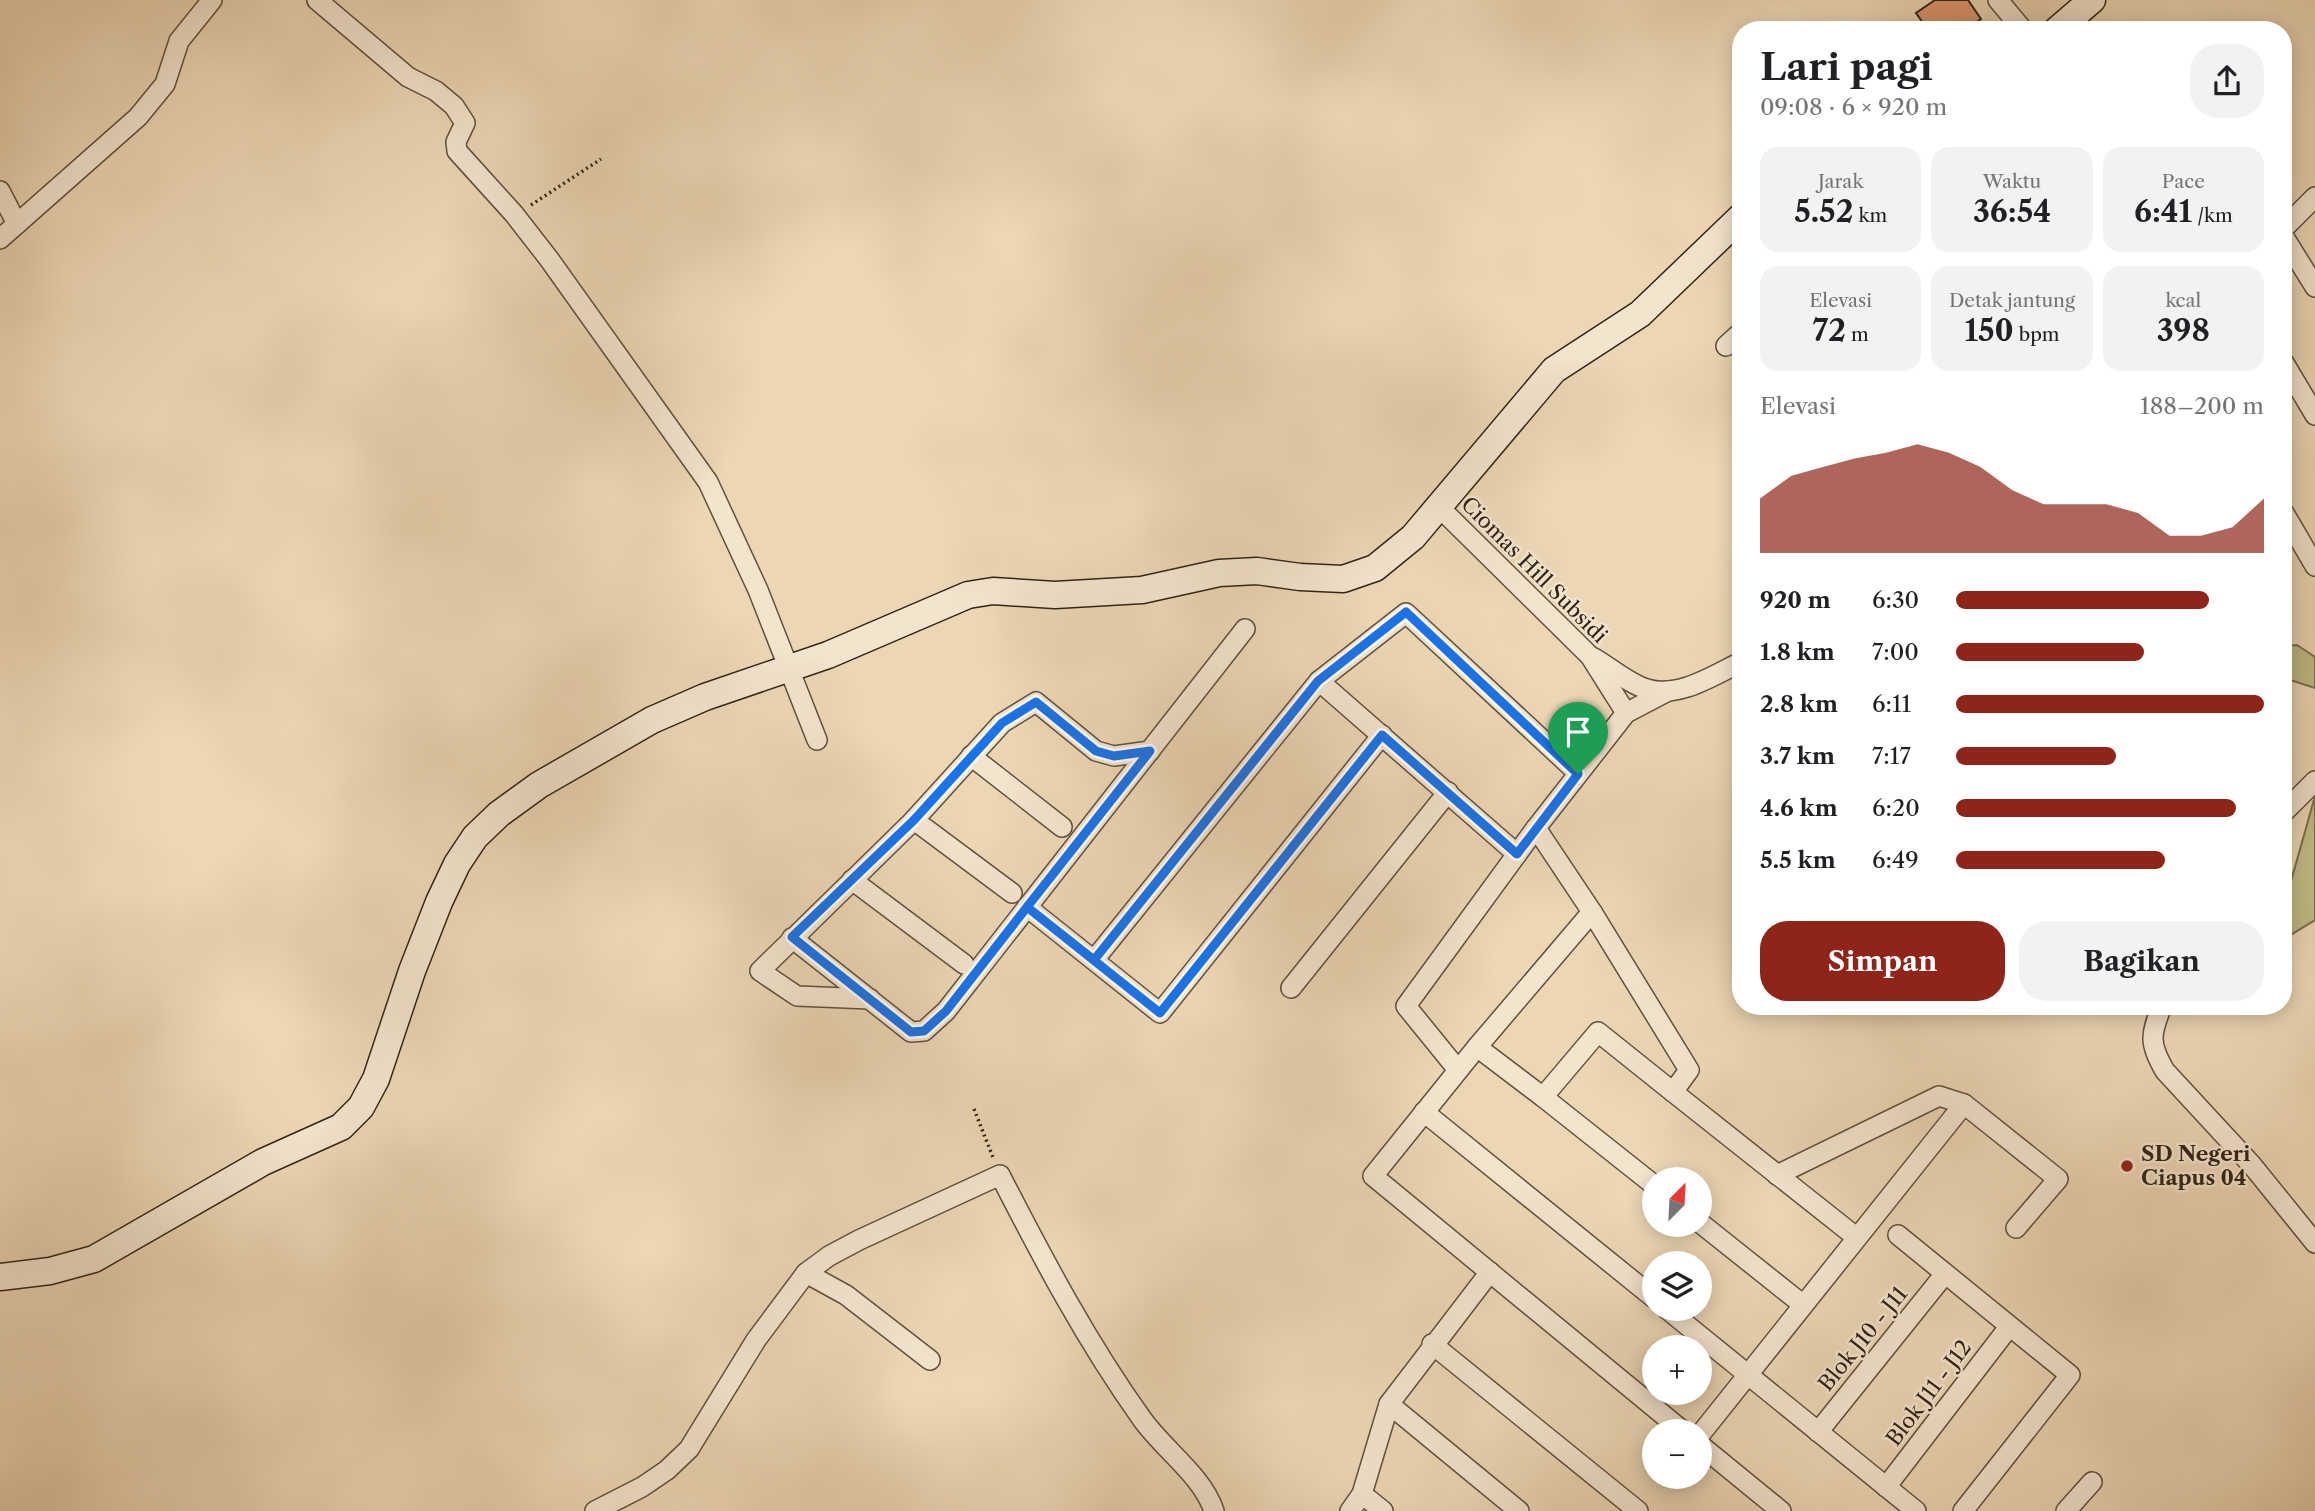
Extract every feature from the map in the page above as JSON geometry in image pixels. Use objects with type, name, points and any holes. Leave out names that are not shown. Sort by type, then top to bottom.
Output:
[{"type":"street","points":[[0,239],[138,117],[165,84],[179,41],[212,0]]},
{"type":"street","points":[[317,0],[408,77],[436,91],[454,106],[465,123],[456,142],[457,151],[514,214],[708,482],[758,590],[817,740]]},
{"type":"street","points":[[1998,0],[2015,21]]},
{"type":"street","points":[[2068,21],[2092,0]]},
{"type":"street","points":[[0,191],[17,224]]},
{"type":"street","points":[[2292,220],[2315,197]]},
{"type":"street","points":[[0,1278],[50,1271],[94,1259],[217,1186],[341,1127],[361,1107],[376,1079],[439,902],[457,863],[475,837],[499,814],[539,785],[652,720],[705,697],[840,651],[968,595],[993,591],[1055,595],[1142,590],[1219,573],[1257,570],[1300,577],[1343,579],[1375,568],[1413,537],[1554,370],[1573,355],[1640,314],[1732,226]]},
{"type":"street","points":[[2292,250],[2315,287]]},
{"type":"street","points":[[1727,346],[1732,341]]},
{"type":"street","points":[[2292,376],[2315,415]]},
{"type":"street","name":"Ciomas Hill Subsidi","points":[[1438,506],[1590,656],[1626,713]]},
{"type":"street","points":[[2292,527],[2315,566]]},
{"type":"street","points":[[1094,960],[1318,681],[1406,612],[1578,774]]},
{"type":"street","points":[[792,937],[911,1032],[924,1031],[946,1011],[1245,629]]},
{"type":"street","points":[[1590,656],[1646,689],[1668,691],[1684,688],[1732,666]]},
{"type":"street","points":[[1318,681],[1517,854]]},
{"type":"street","points":[[1458,1070],[1406,1006],[1535,828],[1626,713],[1668,691]]},
{"type":"street","points":[[870,999],[797,996],[760,971],[914,820],[1002,723],[1036,702],[1096,751],[1114,756],[1150,751]]},
{"type":"street","points":[[1027,907],[1160,1013],[1382,735]]},
{"type":"street","points":[[971,756],[1062,827]]},
{"type":"street","points":[[2292,804],[2315,781]]},
{"type":"street","points":[[1291,988],[1448,792]]},
{"type":"street","points":[[914,820],[1012,893]]},
{"type":"street","points":[[1535,828],[1591,912],[1689,1070],[1673,1092]]},
{"type":"street","points":[[852,880],[964,964]]},
{"type":"street","points":[[1591,912],[1476,1047],[1373,1176],[1668,1419]]},
{"type":"street","points":[[2159,1015],[2151,1040],[2165,1071],[2251,1164],[2315,1243]]},
{"type":"street","points":[[1543,1097],[1598,1032],[1856,1237]]},
{"type":"street","points":[[1476,1047],[1642,1175]]},
{"type":"street","points":[[1777,1175],[1938,1096],[1964,1104],[2058,1179],[2016,1228]]},
{"type":"street","points":[[1712,1419],[1964,1104]]},
{"type":"street","points":[[1424,1112],[1642,1288]]},
{"type":"street","points":[[595,1511],[642,1487],[667,1470],[689,1449],[756,1340],[806,1273],[828,1255],[1000,1175],[1069,1306],[1095,1347],[1143,1420],[1203,1490],[1214,1511]]},
{"type":"street","points":[[1712,1232],[1802,1304]]},
{"type":"street","points":[[1898,1235],[2070,1375],[1963,1511]]},
{"type":"street","points":[[1350,1511],[1362,1494],[1389,1404],[1432,1344],[1490,1272]]},
{"type":"street","points":[[806,1273],[846,1295],[930,1360]]},
{"type":"street","name":"Blok J10 - J11","points":[[1818,1432],[1944,1275]]},
{"type":"street","points":[[1682,1321],[1916,1511]]},
{"type":"street","name":"Blok J11 - J12","points":[[1886,1487],[2009,1327]]},
{"type":"street","points":[[1432,1344],[1636,1511]]},
{"type":"street","points":[[1389,1404],[1519,1511]]},
{"type":"street","points":[[1712,1455],[1781,1511]]},
{"type":"street","points":[[2066,1511],[2092,1482]]},
{"type":"street","points":[[1362,1494],[1383,1511]]},
{"type":"path","points":[[514,214],[601,159]]},
{"type":"path","points":[[974,1108],[1000,1175]]},
{"type":"shaded area","points":[[2292,645],[2297,645],[2315,657],[2315,688],[2292,681]]},
{"type":"shaded area","points":[[2315,796],[2315,920],[2292,934],[2292,878]]},
{"type":"building","points":[[1935,0],[1968,0],[1981,19],[1922,21],[1916,13]]},
{"type":"place","name":"SD Negeri Ciapus 04","points":[[2127,1166]]},
{"type":"route","points":[[1578,774],[1406,612],[1318,681],[1094,960],[1027,907],[946,1011],[924,1031],[911,1032],[792,937],[914,820],[1002,723],[1036,702],[1096,751],[1114,756],[1150,751],[1027,907],[1160,1013],[1382,735],[1517,854],[1578,774]]}]
